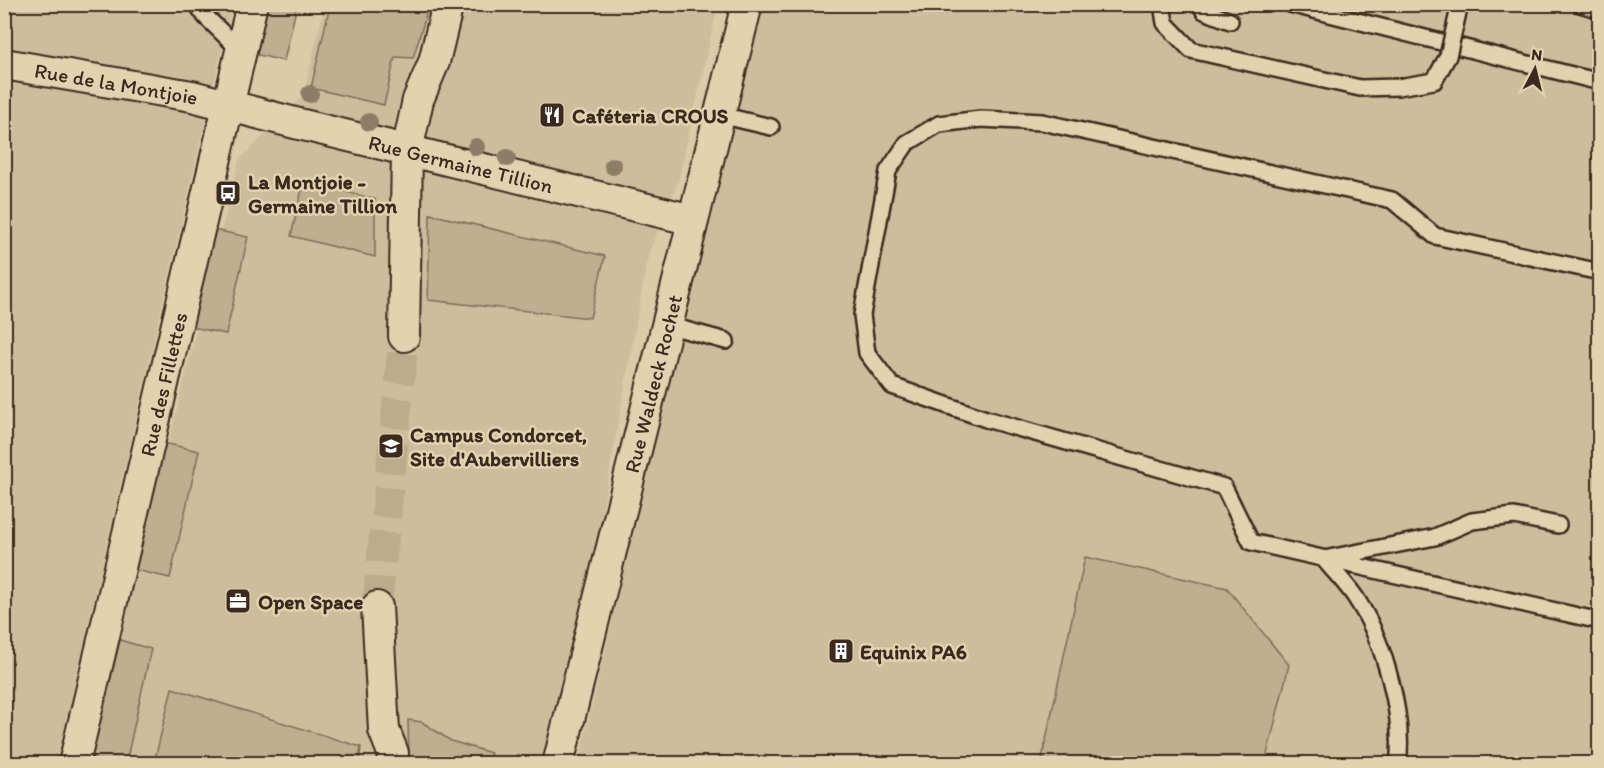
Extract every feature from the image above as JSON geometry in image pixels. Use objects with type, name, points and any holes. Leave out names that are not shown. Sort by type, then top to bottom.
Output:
[{"type":"street","name":"Rue des Fillettes","points":[[74,764],[252,4]]},
{"type":"street","points":[[404,336],[407,150],[418,100],[434,62],[448,4]]},
{"type":"street","name":"Rue Waldeck Rochet","points":[[558,764],[747,4]]},
{"type":"street","name":"Rue de la Montjoie","points":[[4,64],[192,96],[229,106]]},
{"type":"street","name":"Rue Germaine Tillion","points":[[229,106],[693,220]]},
{"type":"street","points":[[376,607],[384,730],[393,753],[392,764]]},
{"type":"lane","points":[[197,4],[205,16],[241,51]]},
{"type":"lane","points":[[1162,4],[1165,23],[1191,50],[1360,88],[1398,87],[1434,81],[1448,56],[1460,4]]},
{"type":"lane","points":[[1201,4],[1204,10],[1230,21]]},
{"type":"lane","points":[[1290,4],[1599,82]]},
{"type":"lane","points":[[1580,4],[1599,10]]},
{"type":"lane","points":[[720,115],[771,127]]},
{"type":"lane","points":[[1599,272],[1435,236],[1392,200],[1042,122],[981,119],[939,124],[907,143],[888,171],[862,315],[867,353],[892,386],[986,419],[1224,487],[1251,542],[1599,621]]},
{"type":"lane","points":[[667,325],[726,341]]},
{"type":"lane","points":[[1324,559],[1435,537],[1472,521],[1514,516],[1558,525]]},
{"type":"lane","points":[[1324,559],[1359,602],[1381,647],[1392,682],[1398,764]]},
{"type":"shaded area","points":[[4,5],[232,5],[56,763],[5,763]]},
{"type":"shaded area","points":[[266,5],[297,5],[284,61],[254,54]]},
{"type":"shaded area","name":"Campus Condorcet, Site d'Aubervilliers","points":[[325,5],[718,5],[678,182],[649,252],[557,763],[89,764],[239,160],[303,96]]},
{"type":"shaded area","points":[[330,5],[429,5],[413,58],[395,57],[384,105],[311,88]]},
{"type":"shaded area","points":[[758,5],[1599,5],[1599,763],[578,764]]},
{"type":"shaded area","points":[[304,181],[375,199],[375,257],[291,236]]},
{"type":"shaded area","points":[[430,214],[605,256],[590,318],[428,300]]},
{"type":"shaded area","points":[[214,230],[248,237],[226,334],[192,327]]},
{"type":"shaded area","points":[[164,443],[199,451],[170,578],[135,570]]},
{"type":"shaded area","points":[[1085,557],[1227,588],[1289,665],[1265,763],[1041,763]]},
{"type":"shaded area","points":[[120,640],[151,649],[126,763],[89,764]]},
{"type":"shaded area","points":[[172,688],[361,747],[359,763],[154,763]]},
{"type":"shaded area","points":[[408,720],[422,722],[451,741],[491,753],[488,763],[409,763]]},
{"type":"tunnel","points":[[377,607],[404,336]]},
{"type":"place","name":"Caféteria CROUS","points":[[552,115]]},
{"type":"place","name":"La Montjoie - Germaine Tillion","points":[[228,193]]},
{"type":"place","name":"Campus Condorcet, Site d'Aubervilliers","points":[[391,446]]},
{"type":"place","name":"Open Space","points":[[238,601]]},
{"type":"place","name":"Equinix PA6","points":[[841,651]]}]
